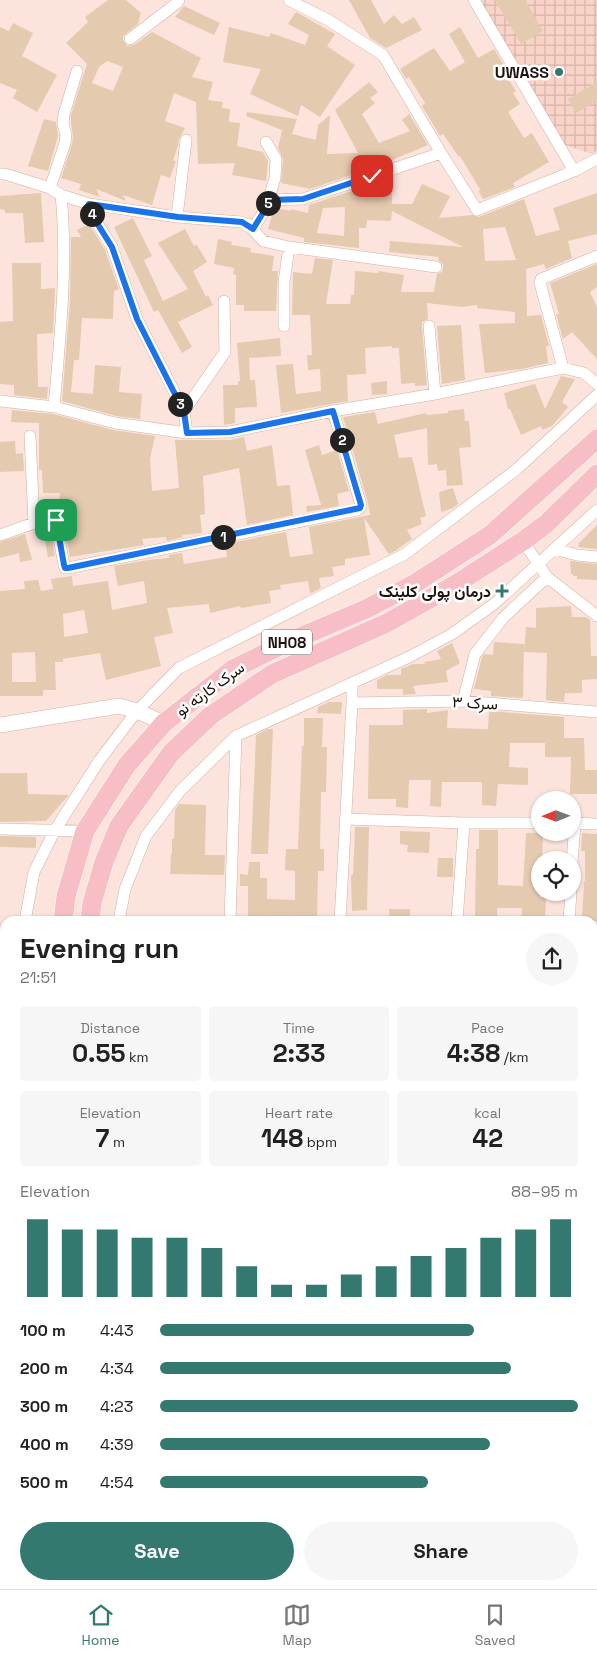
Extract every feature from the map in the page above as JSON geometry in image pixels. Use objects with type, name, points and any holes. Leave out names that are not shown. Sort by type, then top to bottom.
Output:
[{"type":"highway","name":"سرک کارته نو","points":[[64,916],[66,896],[85,831],[127,765],[164,723],[233,669],[286,642],[366,609],[414,584],[490,535],[597,440]]},
{"type":"highway","name":"سرک کارته نو","points":[[91,916],[92,903],[102,870],[119,826],[170,753],[210,716],[272,674],[387,623],[456,584],[522,542],[546,524],[597,474]]},
{"type":"street","points":[[130,39],[179,0]]},
{"type":"street","points":[[289,0],[328,20],[383,55],[477,210],[574,171],[597,159]]},
{"type":"street","points":[[474,0],[574,171]]},
{"type":"street","points":[[50,188],[65,143],[64,114],[77,71]]},
{"type":"street","points":[[178,217],[186,140]]},
{"type":"street","points":[[253,229],[270,200],[274,178],[276,159],[266,142]]},
{"type":"street","points":[[270,200],[303,199],[441,152]]},
{"type":"street","points":[[0,174],[50,188],[61,195],[89,204],[178,217],[242,222],[253,229],[256,236],[263,241],[289,247],[358,258],[436,266]]},
{"type":"street","points":[[54,407],[63,276],[61,195]]},
{"type":"street","points":[[89,204],[90,212],[112,247],[137,319],[184,412],[187,433]]},
{"type":"street","points":[[284,326],[284,282],[289,247]]},
{"type":"street","points":[[563,368],[540,283],[541,279],[597,256]]},
{"type":"street","points":[[184,412],[225,352],[224,301]]},
{"type":"street","points":[[429,326],[435,394]]},
{"type":"street","points":[[0,401],[54,407],[115,423],[187,433],[230,432],[563,368],[584,373],[597,384]]},
{"type":"street","points":[[26,916],[34,872],[55,830],[99,761],[137,711],[179,668],[405,554],[517,469],[597,395]]},
{"type":"street","points":[[0,535],[55,518],[64,565],[65,568],[68,568],[357,510],[361,505],[333,411]]},
{"type":"street","points":[[30,436],[34,523]]},
{"type":"street","points":[[120,916],[125,889],[146,836],[180,791],[236,736],[409,657],[452,634],[494,604],[597,510]]},
{"type":"street","points":[[522,542],[547,577],[597,616]]},
{"type":"street","points":[[554,550],[597,557]]},
{"type":"street","points":[[462,701],[475,654],[503,618],[547,577]]},
{"type":"street","points":[[340,916],[352,683]]},
{"type":"street","name":"سرک ۳","points":[[352,703],[462,701],[597,712]]},
{"type":"street","points":[[0,725],[119,706],[137,711],[164,723]]},
{"type":"street","points":[[230,916],[236,736]]},
{"type":"street","points":[[345,819],[531,823]]},
{"type":"street","points":[[457,916],[464,823]]},
{"type":"street","points":[[581,823],[597,824]]},
{"type":"street","points":[[0,829],[85,831]]},
{"type":"street","points":[[570,916],[571,901]]},
{"type":"street","points":[[0,1485],[0,1530]]},
{"type":"shaded area","name":"UWASS","points":[[476,0],[597,0],[597,151],[592,154],[565,145]]},
{"type":"building","points":[[108,0],[126,0],[141,13],[138,24],[123,36],[127,46],[134,45],[152,32],[201,58],[192,77],[213,82],[208,100],[223,102],[222,108],[230,109],[229,122],[240,123],[237,146],[263,152],[268,161],[266,181],[232,175],[235,163],[198,164],[196,102],[174,93],[165,121],[185,128],[179,139],[173,160],[176,161],[170,178],[161,175],[152,205],[123,195],[126,201],[96,189],[100,197],[79,190],[81,184],[61,178],[72,144],[71,115],[87,64],[66,43],[88,22],[85,17]],"holes":[[[107,61],[123,67],[113,91],[92,83],[99,67]]]},
{"type":"building","points":[[349,0],[371,0],[384,24],[394,15],[402,24],[414,17],[422,30],[386,48],[370,38]]},
{"type":"building","points":[[495,0],[525,0],[543,31],[521,44]]},
{"type":"building","points":[[184,6],[220,23],[214,35],[175,17]]},
{"type":"building","points":[[296,12],[335,34],[327,46],[355,65],[320,117],[301,105],[298,116],[250,94],[261,69],[223,62],[229,27],[269,37],[271,33],[305,45],[309,35],[288,24]]},
{"type":"building","points":[[13,23],[33,33],[22,56],[57,75],[37,112],[13,98],[17,90],[0,83],[0,27],[9,31]]},
{"type":"building","points":[[460,27],[478,58],[494,49],[509,74],[506,76],[516,91],[513,93],[520,104],[508,112],[524,138],[532,133],[549,162],[513,183],[515,187],[483,199],[478,190],[481,191],[460,156],[443,134],[440,136],[422,106],[425,103],[409,77],[406,79],[400,69],[434,48],[450,71],[465,62],[449,34]]},
{"type":"building","points":[[369,82],[378,92],[370,98],[375,103],[362,114],[379,143],[410,131],[402,120],[409,114],[428,145],[375,167],[310,189],[281,183],[283,159],[278,148],[282,130],[246,116],[247,112],[297,119],[292,134],[316,140],[318,125],[330,115],[327,154],[358,153],[335,110]]},
{"type":"building","points":[[597,82],[597,101],[576,113],[568,99]]},
{"type":"building","points":[[44,119],[56,122],[58,136],[48,171],[28,166]]},
{"type":"building","points":[[422,184],[450,196],[439,218],[472,215],[479,217],[524,199],[536,236],[560,230],[553,208],[597,193],[597,234],[568,241],[572,258],[546,269],[544,264],[526,269],[527,316],[541,315],[549,346],[546,346],[548,363],[522,369],[485,373],[479,324],[515,323],[515,312],[477,308],[477,305],[462,307],[427,303],[428,319],[422,322],[422,327],[427,385],[415,386],[415,383],[401,384],[399,348],[392,348],[392,346],[365,348],[366,374],[347,375],[348,401],[281,413],[276,365],[293,364],[296,394],[321,391],[320,369],[308,370],[307,355],[312,355],[310,315],[292,315],[293,272],[312,274],[315,258],[333,260],[326,304],[350,304],[351,295],[354,295],[355,271],[378,273],[378,271],[404,275],[401,292],[434,292],[437,274],[442,272],[443,268],[443,264],[438,260],[439,257],[389,252],[390,241],[463,247],[392,211],[391,221],[367,220],[366,228],[359,228],[359,248],[304,242],[304,238],[268,229],[274,208],[308,213],[309,205],[370,185],[392,185],[392,204],[412,204]],"holes":[[[345,207],[344,236],[317,233],[323,208]],[[505,227],[516,260],[485,261],[483,229]]]},
{"type":"building","points":[[41,193],[44,242],[25,243],[23,213],[5,213],[5,210],[0,209],[0,196]]},
{"type":"building","points":[[133,218],[152,256],[144,260],[163,301],[188,289],[158,243],[185,229],[194,246],[197,245],[207,262],[193,271],[206,297],[208,295],[213,305],[178,322],[192,347],[182,353],[158,310],[154,312],[114,227]]},
{"type":"building","points":[[89,224],[105,250],[119,289],[114,291],[113,319],[82,318],[79,360],[74,360],[71,392],[93,394],[95,365],[121,367],[119,392],[142,394],[140,419],[116,416],[62,401],[70,301],[71,237],[81,237],[77,230]]},
{"type":"building","points":[[218,239],[232,242],[231,245],[251,248],[250,252],[274,256],[272,271],[278,271],[276,311],[244,311],[244,305],[236,305],[236,275],[233,274],[234,268],[214,264]]},
{"type":"building","points":[[12,263],[41,263],[41,289],[55,288],[53,333],[37,334],[38,387],[48,387],[47,399],[14,395],[14,385],[0,384],[0,322],[13,321]]},
{"type":"building","points":[[597,264],[597,287],[590,292],[597,307],[597,359],[572,332],[563,339],[556,314],[559,314],[550,283]]},
{"type":"building","points":[[461,325],[465,380],[442,384],[437,326]]},
{"type":"building","points":[[280,338],[281,356],[249,358],[250,380],[255,380],[257,407],[235,408],[235,423],[224,425],[223,385],[238,385],[238,381],[240,381],[237,343]]},
{"type":"building","points":[[561,376],[575,379],[562,402],[568,407],[552,426],[542,430],[541,426],[521,435],[510,409],[508,409],[504,393],[535,384],[545,409]]},
{"type":"building","points":[[387,381],[387,394],[372,395],[371,383]]},
{"type":"building","points":[[464,409],[465,421],[469,421],[471,447],[459,448],[463,485],[447,486],[446,470],[438,471],[437,464],[428,465],[427,428],[394,435],[399,458],[412,457],[426,516],[420,518],[422,524],[407,530],[412,539],[395,551],[389,554],[364,518],[370,555],[345,559],[345,565],[332,567],[334,576],[319,578],[321,588],[313,592],[310,593],[308,581],[280,585],[281,589],[269,591],[271,603],[241,608],[240,606],[210,613],[209,604],[167,608],[173,633],[154,637],[161,666],[106,680],[100,653],[63,659],[63,662],[55,662],[56,690],[43,690],[43,696],[0,696],[0,591],[25,589],[24,581],[38,580],[41,591],[53,589],[51,579],[72,576],[73,586],[108,581],[112,610],[147,603],[144,581],[118,586],[114,566],[169,558],[169,555],[182,553],[184,564],[227,557],[225,544],[286,532],[290,557],[313,554],[309,527],[370,515],[343,417],[375,412],[378,424],[426,413],[427,415],[448,413],[448,411]],"holes":[[[84,610],[88,633],[64,637],[63,614]],[[35,652],[36,682],[12,682],[12,653]]]},
{"type":"building","points":[[12,410],[53,414],[113,430],[155,436],[150,459],[152,491],[179,488],[175,440],[230,440],[244,437],[247,451],[272,445],[277,486],[290,485],[293,515],[247,525],[239,468],[203,476],[205,514],[200,515],[202,533],[182,535],[183,537],[167,541],[166,537],[142,539],[144,545],[70,557],[62,517],[58,511],[60,493],[43,493],[42,470],[39,470],[39,423],[11,422]]},
{"type":"building","points":[[15,441],[16,454],[23,453],[24,471],[0,472],[0,442]]},
{"type":"building","points":[[319,445],[322,455],[337,450],[349,491],[337,494],[339,506],[307,512],[306,506],[321,505],[305,450]]},
{"type":"building","points":[[453,488],[458,504],[441,512],[439,492]]},
{"type":"building","points":[[597,525],[597,549],[578,547],[579,543]]},
{"type":"building","points":[[49,527],[55,556],[48,557],[43,529]]},
{"type":"building","points":[[25,534],[32,560],[20,562],[19,553],[0,558],[0,542]]},
{"type":"building","points":[[570,561],[597,564],[597,580],[577,579],[577,576],[571,574]]},
{"type":"building","points":[[571,606],[572,617],[586,617],[590,620],[591,656],[597,656],[597,679],[582,680],[582,693],[565,693],[564,702],[546,700],[547,653],[524,652],[526,627],[536,628],[536,608]]},
{"type":"building","points":[[494,642],[524,644],[523,698],[491,696],[491,691],[474,689],[482,657],[484,654],[493,655]]},
{"type":"building","points":[[452,643],[460,663],[446,671],[448,682],[413,686],[416,694],[403,695],[403,689],[377,689],[377,680],[387,675],[401,675],[401,669],[413,664],[425,664],[424,662],[441,659],[437,651]]},
{"type":"building","points":[[329,702],[342,702],[341,714],[317,713],[318,707]]},
{"type":"building","points":[[427,709],[427,713],[448,710],[447,728],[488,729],[489,711],[564,717],[564,738],[584,738],[585,770],[597,770],[597,794],[581,794],[581,791],[570,791],[571,757],[545,757],[545,743],[510,743],[509,767],[528,768],[528,785],[498,784],[496,806],[482,805],[482,782],[442,782],[441,807],[430,806],[431,780],[409,780],[408,808],[396,807],[396,799],[368,799],[369,725],[403,725],[403,710]]},
{"type":"building","points":[[304,718],[323,718],[322,747],[327,747],[326,792],[321,792],[320,849],[324,849],[324,871],[318,871],[317,916],[248,916],[248,886],[240,886],[240,874],[248,875],[249,862],[260,862],[260,878],[267,878],[267,899],[295,900],[295,871],[285,870],[286,849],[298,849],[302,746],[304,746]]},
{"type":"building","points":[[268,729],[273,729],[268,854],[251,854],[256,735]]},
{"type":"building","points":[[0,773],[27,773],[28,794],[69,795],[46,821],[0,822]]},
{"type":"building","points":[[179,804],[206,805],[205,855],[225,855],[224,875],[170,874],[175,810]]},
{"type":"building","points":[[355,827],[369,827],[367,910],[352,911],[351,875],[353,875]]},
{"type":"building","points":[[479,830],[498,830],[498,885],[523,886],[526,833],[531,833],[531,841],[543,841],[542,851],[531,851],[531,901],[546,901],[545,916],[521,916],[522,908],[497,908],[497,916],[475,916],[476,849],[479,849]]},
{"type":"building","points":[[400,831],[430,832],[429,853],[407,852],[408,845],[400,844]]},
{"type":"building","points":[[582,833],[597,834],[597,916],[582,916],[585,851],[581,851]]},
{"type":"building","points":[[0,836],[36,837],[36,848],[0,847]]},
{"type":"building","points":[[438,858],[453,858],[453,877],[437,877]]},
{"type":"building","points":[[389,909],[410,909],[410,916],[390,916]]},
{"type":"place","name":"UWASS","points":[[559,72]]},
{"type":"place","name":"درمان پولی کلینک","points":[[502,591]]},
{"type":"route","points":[[56,520],[64,565],[65,568],[68,568],[360,508],[361,505],[333,411],[230,432],[187,433],[184,412],[137,319],[112,247],[90,212],[89,204],[178,217],[242,222],[253,229],[270,200],[303,199],[372,176]]}]
